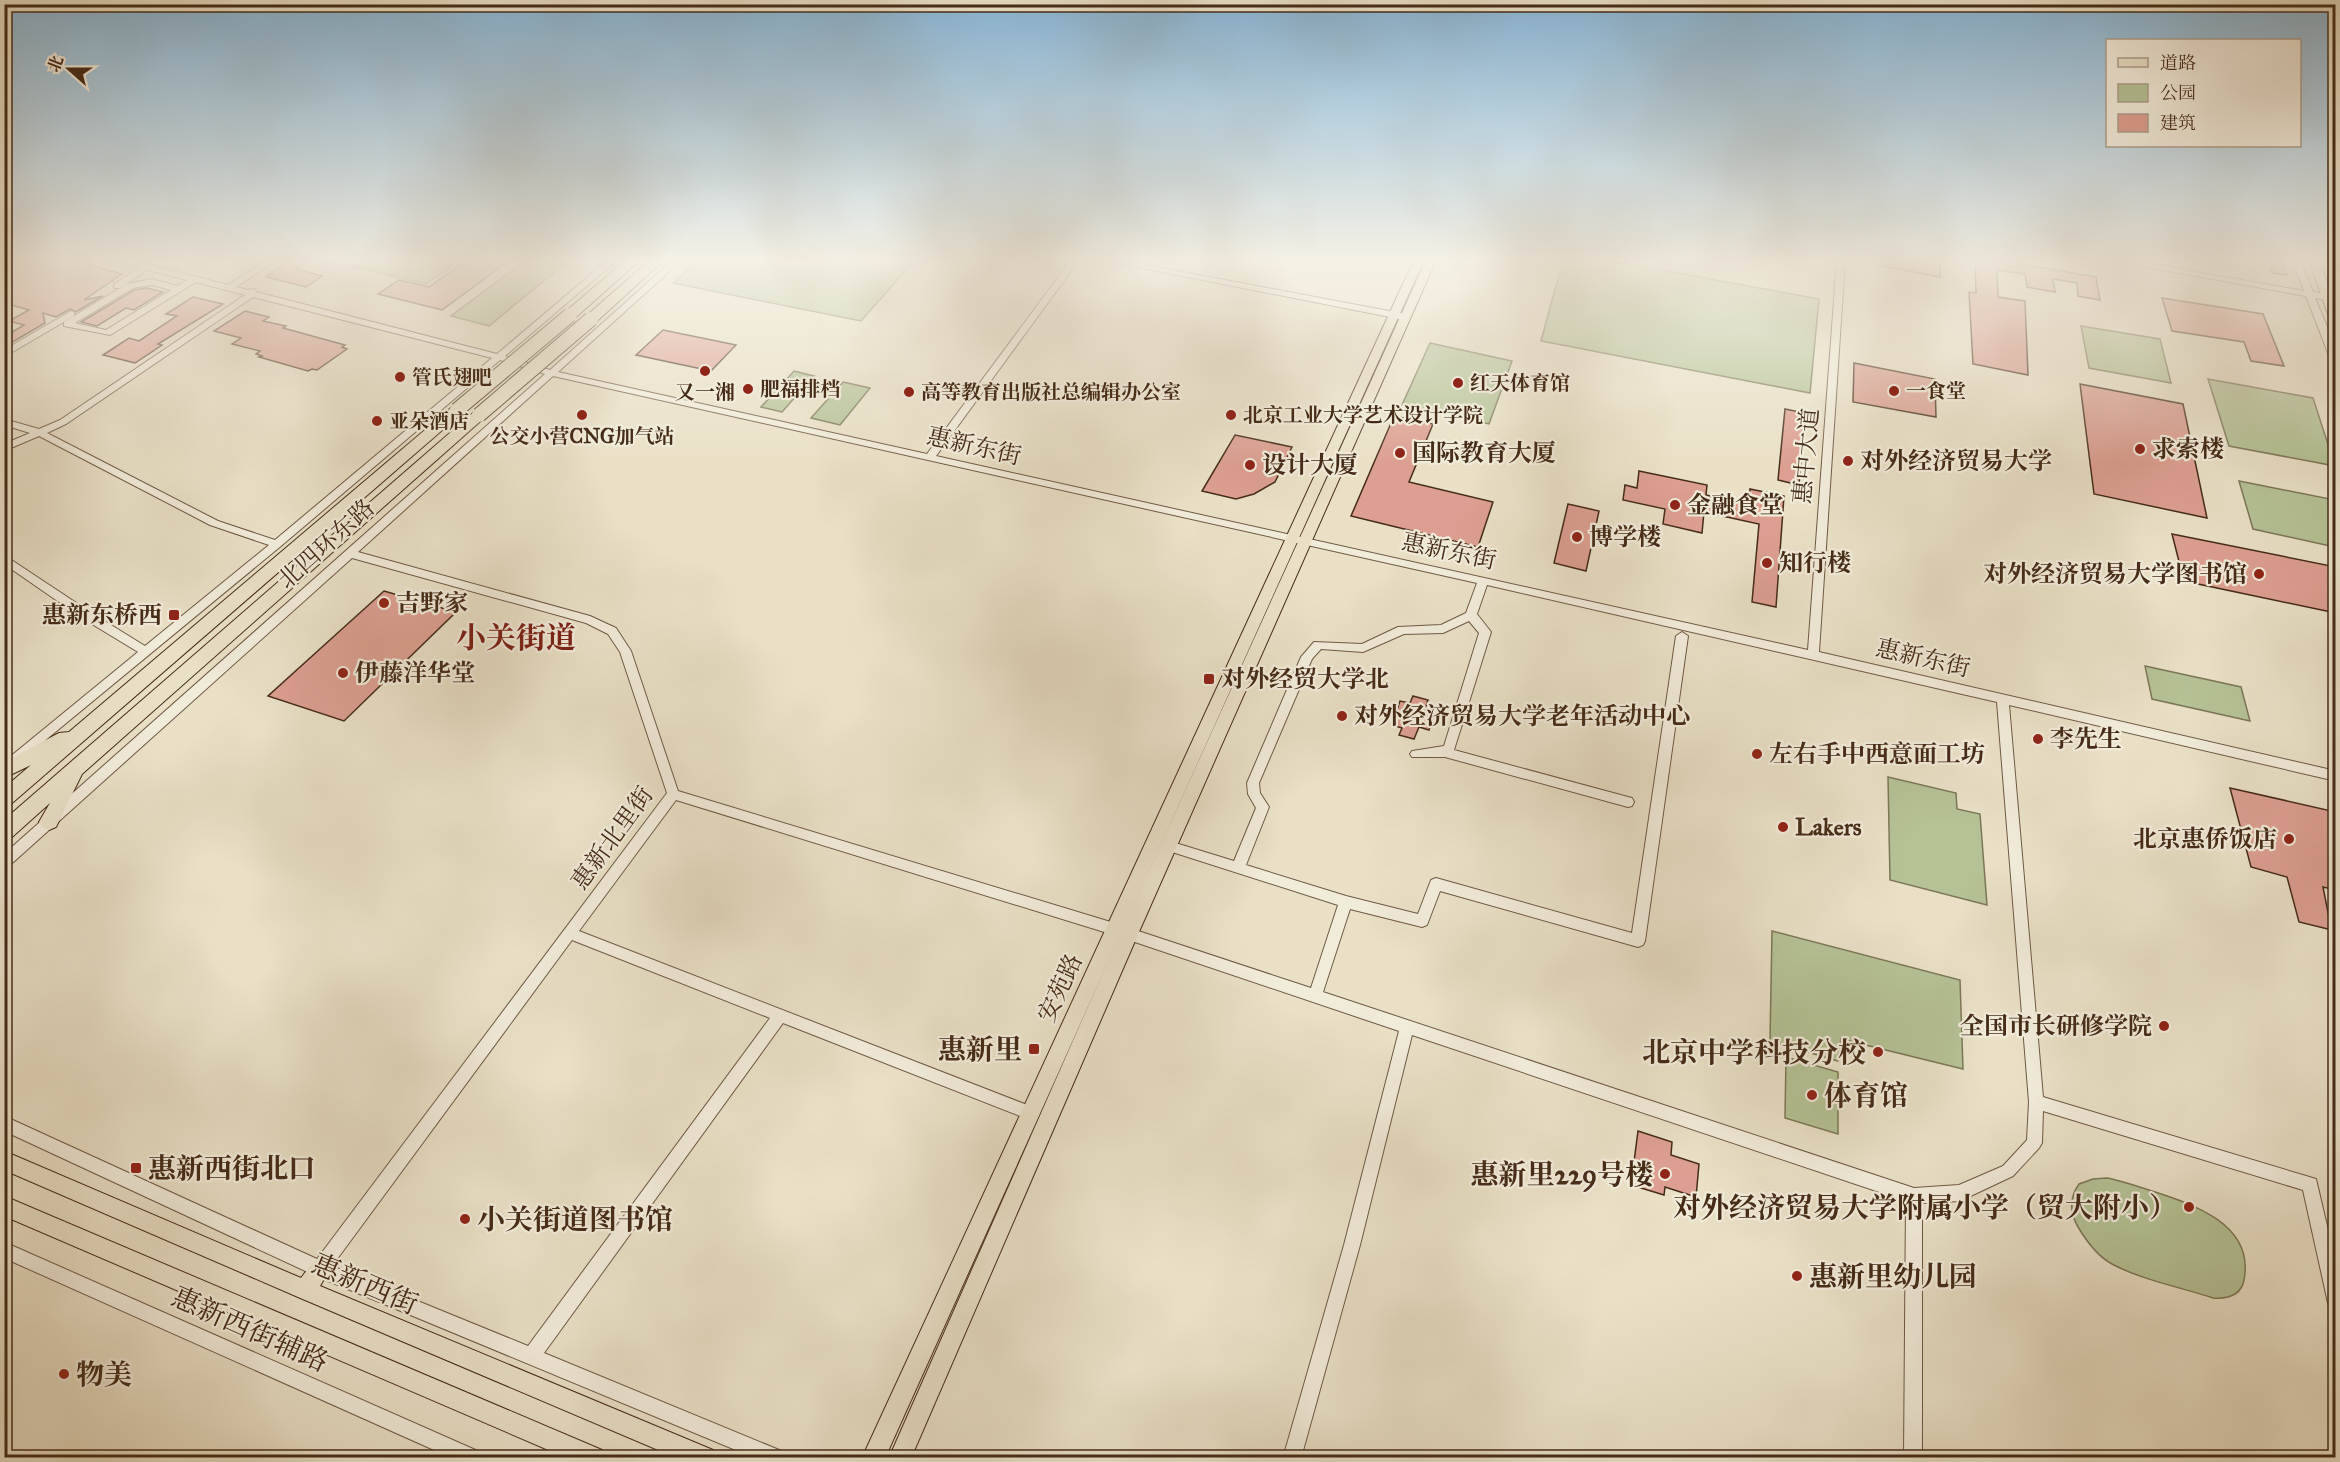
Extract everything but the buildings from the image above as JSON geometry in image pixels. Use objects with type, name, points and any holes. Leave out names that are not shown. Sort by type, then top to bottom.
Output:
[{"type":"highway","name":"北四环东路","points":[[4,799],[554,328]]},
{"type":"highway","name":"北四环东路","points":[[4,832],[479,415],[581,328]]},
{"type":"highway","points":[[4,770],[99,720]]},
{"type":"highway","points":[[49,822],[78,767]]},
{"type":"main road","points":[[1298,539],[1393,328]]},
{"type":"main road","name":"安苑路","points":[[873,1458],[1030,1113],[1168,846],[1298,539]]},
{"type":"main road","name":"安苑路","points":[[900,1458],[1122,932],[1298,539]]},
{"type":"main road","name":"惠新西街","points":[[4,1160],[305,1290],[705,1458]]},
{"type":"main road","points":[[4,1206],[594,1458]]},
{"type":"main road","points":[[305,1290],[321,1269]]},
{"type":"street","points":[[4,354],[45,328]]},
{"type":"street","points":[[86,328],[107,333],[115,328]]},
{"type":"street","points":[[4,448],[63,422],[198,328]]},
{"type":"street","name":"惠新东街","points":[[400,328],[503,354],[551,373],[1483,580],[2336,776]]},
{"type":"street","name":"北四环东路","points":[[4,770],[533,328]]},
{"type":"street","points":[[561,328],[593,336]]},
{"type":"street","name":"北四环东路","points":[[4,862],[602,328]]},
{"type":"street","points":[[928,458],[1024,328]]},
{"type":"street","name":"惠中大道","points":[[1813,655],[1836,328]]},
{"type":"street","points":[[2322,328],[2336,361]]},
{"type":"street","points":[[459,392],[515,406]]},
{"type":"street","points":[[4,422],[38,432],[214,523],[277,544]]},
{"type":"street","name":"惠新北里街","points":[[321,1269],[673,794],[625,651],[612,631],[590,620],[351,554]]},
{"type":"street","points":[[4,558],[86,615],[146,652]]},
{"type":"street","points":[[1238,868],[1263,807],[1254,795],[1253,783],[1307,657],[1318,645],[1364,648],[1402,630],[1443,629],[1472,615],[1483,580]]},
{"type":"street","points":[[1445,752],[1449,748],[1485,632],[1472,615]]},
{"type":"street","points":[[1168,846],[1346,902],[1422,921],[1436,884],[1638,941],[1682,636]]},
{"type":"street","points":[[673,794],[1122,932],[1914,1196],[1960,1192],[2008,1171],[2034,1143],[2036,1102],[2003,698]]},
{"type":"street","points":[[1416,754],[1445,752],[1628,802]]},
{"type":"street","points":[[1315,996],[1346,902]]},
{"type":"street","points":[[570,933],[1030,1113]]},
{"type":"street","points":[[531,1356],[780,1015]]},
{"type":"street","points":[[1292,1458],[1352,1245],[1407,1027]]},
{"type":"street","points":[[2036,1102],[2310,1184],[2336,1303]]},
{"type":"street","name":"惠新西街","points":[[4,1123],[321,1269]]},
{"type":"street","points":[[1913,1458],[1914,1196]]},
{"type":"street","name":"惠新西街辅路","points":[[4,1250],[474,1458]]},
{"type":"street","points":[[321,1269],[778,1458]]},
{"type":"green space","points":[[1544,328],[1816,328],[1810,393],[1541,341]]},
{"type":"green space","points":[[2081,328],[2160,339],[2171,383],[2089,368]]},
{"type":"green space","name":"红天体育馆","points":[[1430,343],[1512,361],[1489,424],[1402,405]]},
{"type":"green space","points":[[794,371],[814,376],[782,412],[761,407]]},
{"type":"green space","points":[[2208,379],[2313,398],[2335,466],[2229,446]]},
{"type":"green space","points":[[843,382],[870,388],[840,425],[811,418]]},
{"type":"green space","points":[[2239,481],[2335,500],[2335,547],[2253,529]]},
{"type":"green space","points":[[2145,666],[2241,687],[2250,721],[2152,699]]},
{"type":"green space","points":[[1888,777],[1956,793],[1957,809],[1980,814],[1987,905],[1890,880]]},
{"type":"green space","points":[[1772,931],[1960,980],[1963,1069],[1841,1039],[1838,1061],[1770,1041]]},
{"type":"green space","name":"体育馆","points":[[1786,1057],[1838,1072],[1838,1134],[1785,1118]]},
{"type":"green space","points":[[2107,1178],[2135,1185],[2185,1203],[2217,1219],[2240,1244],[2245,1261],[2244,1280],[2240,1290],[2228,1297],[2213,1298],[2135,1274],[2112,1264],[2097,1253],[2078,1227],[2072,1206],[2079,1184],[2093,1179]]},
{"type":"place","name":"又一湘","points":[[705,371]]},
{"type":"place","name":"管氏翅吧","points":[[400,377]]},
{"type":"place","name":"红天体育馆","points":[[1458,383]]},
{"type":"place","name":"肥福排档","points":[[748,389]]},
{"type":"place","name":"一食堂","points":[[1894,391]]},
{"type":"place","name":"高等教育出版社总编辑办公室","points":[[909,392]]},
{"type":"place","name":"公交小营CNG加气站","points":[[582,415]]},
{"type":"place","name":"北京工业大学艺术设计学院","points":[[1231,415]]},
{"type":"place","name":"亚朵酒店","points":[[377,421]]},
{"type":"place","name":"求索楼","points":[[2140,449]]},
{"type":"place","name":"国际教育大厦","points":[[1400,453]]},
{"type":"place","name":"对外经济贸易大学","points":[[1848,461]]},
{"type":"place","name":"设计大厦","points":[[1250,465]]},
{"type":"place","name":"金融食堂","points":[[1675,505]]},
{"type":"place","name":"博学楼","points":[[1577,537]]},
{"type":"place","name":"知行楼","points":[[1767,563]]},
{"type":"place","name":"对外经济贸易大学图书馆","points":[[2259,574]]},
{"type":"place","name":"吉野家","points":[[384,603]]},
{"type":"place","name":"惠新东桥西","points":[[174,615]]},
{"type":"place","name":"伊藤洋华堂","points":[[343,673]]},
{"type":"place","name":"对外经贸大学北","points":[[1209,679]]},
{"type":"place","name":"对外经济贸易大学老年活动中心","points":[[1342,716]]},
{"type":"place","name":"李先生","points":[[2038,739]]},
{"type":"place","name":"左右手中西意面工坊","points":[[1757,754]]},
{"type":"place","name":"Lakers","points":[[1783,827]]},
{"type":"place","name":"北京惠侨饭店","points":[[2289,839]]},
{"type":"place","name":"全国市长研修学院","points":[[2164,1026]]},
{"type":"place","name":"惠新里","points":[[1034,1049]]},
{"type":"place","name":"北京中学科技分校","points":[[1878,1052]]},
{"type":"place","name":"体育馆","points":[[1812,1095]]},
{"type":"place","name":"惠新西街北口","points":[[136,1168]]},
{"type":"place","name":"惠新里229号楼","points":[[1665,1174]]},
{"type":"place","name":"对外经济贸易大学附属小学（贸大附小）","points":[[2189,1207]]},
{"type":"place","name":"小关街道图书馆","points":[[465,1219]]},
{"type":"place","name":"惠新里幼儿园","points":[[1797,1276]]},
{"type":"place","name":"物美","points":[[64,1374]]},
{"type":"district","name":"小关街道","points":[[516,638]]}]
